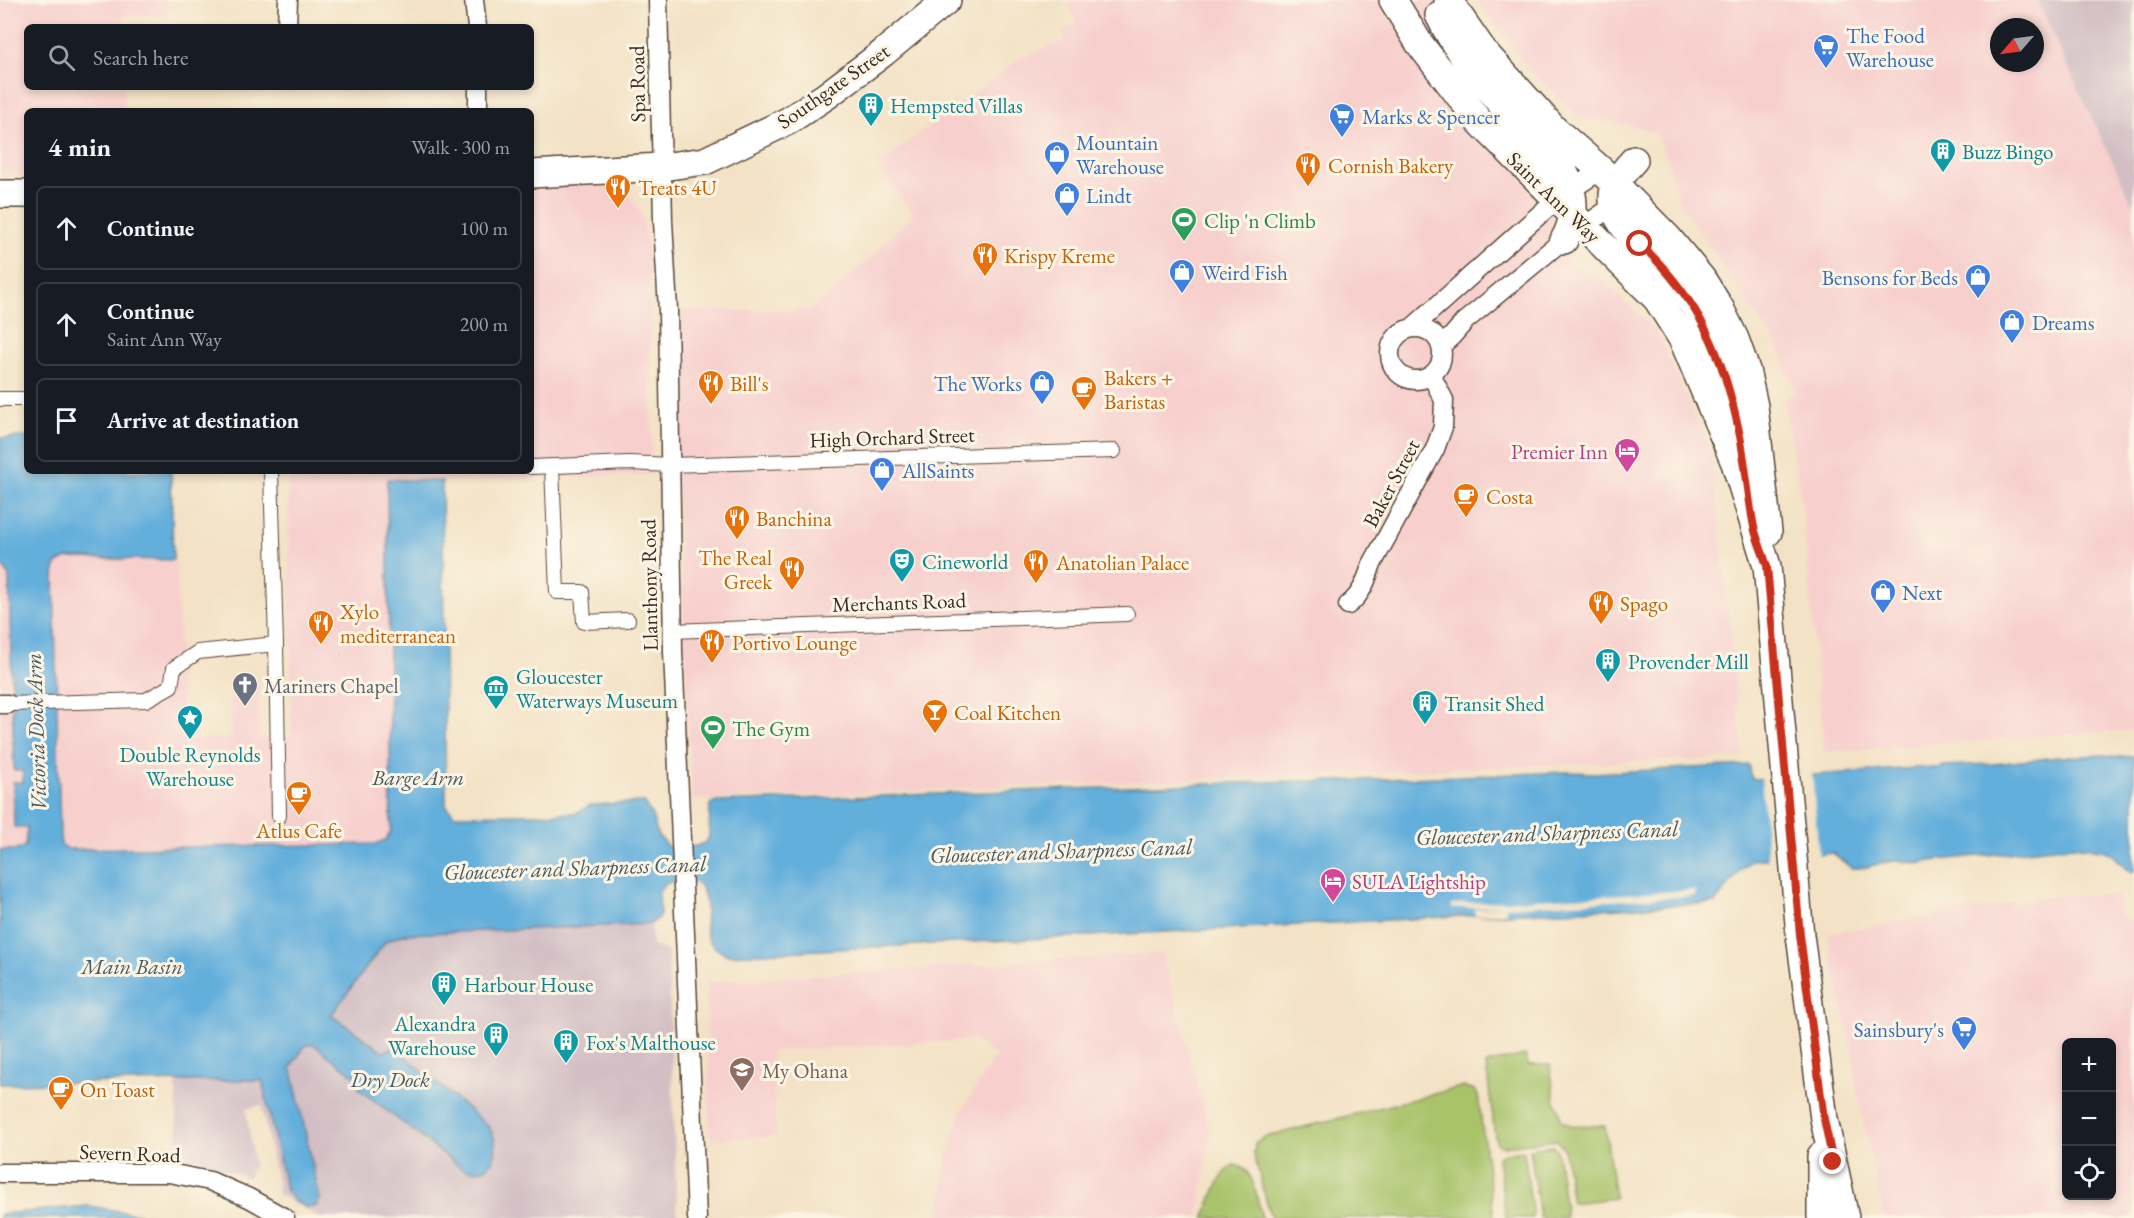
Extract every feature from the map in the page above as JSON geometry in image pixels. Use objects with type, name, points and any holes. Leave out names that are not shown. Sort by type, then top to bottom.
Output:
[{"type":"main road","name":"Southgate Street","points":[[534,174],[662,167],[705,160],[788,121],[826,96],[884,53],[947,0]]},
{"type":"main road","name":"Saint Ann Way","points":[[1393,0],[1419,43],[1478,120],[1657,299],[1683,340],[1735,463],[1767,566],[1800,935],[1824,1119],[1840,1215]]},
{"type":"main road","points":[[1431,0],[1466,61],[1511,115],[1563,170],[1570,214]]},
{"type":"main road","name":"Saint Ann Way","points":[[1448,0],[1484,52],[1523,96],[1614,190],[1669,239],[1702,279],[1720,308],[1735,339],[1746,370],[1759,439],[1770,558],[1767,566]]},
{"type":"main road","points":[[1634,160],[1614,190],[1619,219],[1630,234],[1666,269],[1683,290],[1701,318],[1719,357],[1730,391],[1740,436],[1755,528]]},
{"type":"main road","points":[[0,194],[24,194]]},
{"type":"street","points":[[287,24],[288,0]]},
{"type":"street","points":[[474,0],[477,24]]},
{"type":"street","name":"Spa Road","points":[[658,0],[662,167]]},
{"type":"street","points":[[478,90],[478,108]]},
{"type":"street","name":"Llanthony Road","points":[[662,167],[668,310],[672,631],[697,1218]]},
{"type":"street","points":[[1412,328],[1430,332],[1441,346],[1441,360],[1437,369],[1422,380],[1407,379],[1399,374],[1390,359],[1393,341],[1570,214],[1614,190]]},
{"type":"street","points":[[1441,346],[1570,214],[1614,190]]},
{"type":"street","name":"Baker Street","points":[[1348,605],[1358,597],[1362,590],[1371,567],[1435,449],[1443,427],[1444,400],[1431,375]]},
{"type":"street","points":[[0,399],[24,399]]},
{"type":"street","name":"High Orchard Street","points":[[534,466],[629,463],[670,465],[1114,451]]},
{"type":"street","points":[[552,466],[557,592],[582,592],[584,622],[628,620]]},
{"type":"street","points":[[271,474],[279,816]]},
{"type":"street","name":"Merchants Road","points":[[672,631],[1126,614]]},
{"type":"street","points":[[4,704],[146,700],[171,686],[174,668],[198,652],[276,644]]},
{"type":"street","name":"Severn Road","points":[[0,1173],[169,1173],[210,1181],[249,1198],[285,1218]]},
{"type":"shaded area","points":[[0,0],[167,0],[168,15],[123,16],[123,24],[24,24],[24,90],[124,90],[125,108],[24,108],[24,173],[0,173]]},
{"type":"shaded area","points":[[1075,0],[1454,0],[1543,164],[1568,264],[1602,280],[1656,331],[1712,454],[1743,757],[692,800],[668,310],[810,310],[865,263],[913,214],[877,165],[1020,59],[1065,40],[1062,31],[1077,24],[1068,3]]},
{"type":"shaded area","points":[[1476,0],[2038,0],[2134,207],[2134,730],[1824,752],[1803,511],[1783,398],[1796,393],[1777,345],[1681,205],[1670,175],[1668,159],[1655,132],[1624,124],[1581,119],[1530,70]]},
{"type":"shaded area","points":[[2038,0],[2134,0],[2134,207],[2059,48]]},
{"type":"shaded area","points":[[534,184],[616,185],[629,193],[642,215],[649,254],[652,475],[442,481],[388,480],[391,830],[386,840],[375,844],[68,849],[61,844],[54,576],[56,564],[67,558],[176,562],[183,739],[231,739],[230,680],[258,680],[259,738],[292,737],[288,474],[534,474]]},
{"type":"shaded area","points":[[0,565],[9,577],[14,771],[23,771],[23,782],[13,782],[15,827],[27,827],[25,846],[17,851],[0,850]]},
{"type":"shaded area","name":"Sainsbury's","points":[[2119,895],[2118,912],[2134,923],[2134,1218],[1884,1218],[1859,1100],[1850,1037],[1831,959],[1829,933],[2052,896]]},
{"type":"shaded area","points":[[651,924],[652,946],[668,951],[677,1218],[321,1218],[277,1194],[278,1185],[261,1105],[246,1109],[254,1165],[248,1178],[178,1152],[176,1082],[262,1080],[291,1067],[386,941],[405,934]]},
{"type":"shaded area","points":[[1162,953],[1210,1133],[1198,1218],[939,1218],[945,1167],[951,1141],[962,1110],[996,1056],[974,1040],[772,1051],[776,1136],[710,1140],[706,982]]},
{"type":"green space","points":[[1525,1055],[1528,1065],[1550,1065],[1555,1102],[1561,1120],[1570,1125],[1605,1126],[1615,1198],[1572,1203],[1564,1148],[1556,1140],[1505,1146],[1496,1143],[1486,1064]]},
{"type":"green space","points":[[1461,1087],[1473,1089],[1478,1095],[1494,1218],[1271,1218],[1254,1155],[1255,1143],[1265,1137]]},
{"type":"green space","points":[[1553,1146],[1557,1151],[1566,1218],[1540,1218],[1530,1149]]},
{"type":"green space","points":[[1524,1151],[1533,1218],[1506,1218],[1498,1158],[1502,1154]]},
{"type":"green space","points":[[1233,1165],[1246,1171],[1251,1178],[1262,1218],[1204,1218],[1219,1182]]},
{"type":"water","points":[[24,437],[24,474],[171,474],[173,560],[67,558],[56,564],[54,576],[60,836],[61,844],[68,849],[375,844],[386,840],[391,830],[387,479],[442,481],[446,805],[454,815],[576,813],[591,805],[644,802],[652,815],[658,836],[666,846],[690,847],[701,844],[709,837],[710,804],[716,802],[1291,781],[1595,773],[1749,765],[1753,779],[1933,767],[1935,769],[1943,766],[1993,764],[2058,757],[2134,756],[2134,872],[2131,873],[2112,854],[2102,850],[2073,846],[1930,861],[1920,864],[1889,862],[1859,868],[1851,868],[1833,853],[1752,860],[1738,873],[1715,903],[728,955],[717,949],[706,935],[706,910],[701,887],[689,880],[674,881],[667,883],[659,891],[660,916],[651,924],[405,934],[386,941],[331,1015],[384,1052],[394,1047],[488,1126],[493,1136],[495,1154],[487,1167],[480,1170],[460,1167],[359,1089],[361,1081],[313,1044],[305,1046],[291,1067],[320,1199],[316,1206],[307,1208],[294,1201],[286,1191],[262,1080],[0,1084],[0,850],[17,850],[25,846],[27,827],[14,827],[13,782],[23,782],[23,771],[14,771],[9,577],[0,565],[0,438]]},
{"type":"water","points":[[89,1206],[161,1218],[0,1218],[0,1214]]},
{"type":"pier","points":[[1812,773],[1819,857],[1768,862],[1761,775]]},
{"type":"pier","points":[[1695,890],[1695,896],[1506,907],[1506,913],[1475,916],[1475,909],[1500,906],[1452,909],[1452,904]]},
{"type":"place","name":"The Food Warehouse","points":[[1826,70]]},
{"type":"place","name":"Hempsted Villas","points":[[871,128]]},
{"type":"place","name":"Marks & Spencer","points":[[1342,139]]},
{"type":"place","name":"Buzz Bingo","points":[[1943,174]]},
{"type":"place","name":"Mountain Warehouse","points":[[1057,177]]},
{"type":"place","name":"Cornish Bakery","points":[[1308,188]]},
{"type":"place","name":"Treats 4U","points":[[618,210]]},
{"type":"place","name":"Lindt","points":[[1067,218]]},
{"type":"place","name":"Clip 'n Climb","points":[[1184,243]]},
{"type":"place","name":"Krispy Kreme","points":[[985,278]]},
{"type":"place","name":"Weird Fish","points":[[1182,295]]},
{"type":"place","name":"Bensons for Beds","points":[[1978,300]]},
{"type":"place","name":"Dreams","points":[[2012,345]]},
{"type":"place","name":"Bill's","points":[[711,406]]},
{"type":"place","name":"The Works","points":[[1042,406]]},
{"type":"place","name":"Bakers + Baristas","points":[[1084,412]]},
{"type":"place","name":"Premier Inn","points":[[1627,474]]},
{"type":"place","name":"AllSaints","points":[[882,493]]},
{"type":"place","name":"Costa","points":[[1466,519]]},
{"type":"place","name":"Banchina","points":[[737,541]]},
{"type":"place","name":"Cineworld","points":[[902,584]]},
{"type":"place","name":"Anatolian Palace","points":[[1036,585]]},
{"type":"place","name":"The Real Greek","points":[[792,592]]},
{"type":"place","name":"Next","points":[[1883,615]]},
{"type":"place","name":"Spago","points":[[1601,626]]},
{"type":"place","name":"Xylo mediterranean","points":[[321,646]]},
{"type":"place","name":"Portivo Lounge","points":[[712,665]]},
{"type":"place","name":"Provender Mill","points":[[1608,684]]},
{"type":"place","name":"Mariners Chapel","points":[[245,708]]},
{"type":"place","name":"Gloucester Waterways Museum","points":[[496,711]]},
{"type":"place","name":"Transit Shed","points":[[1425,726]]},
{"type":"place","name":"Coal Kitchen","points":[[935,735]]},
{"type":"place","name":"Double Reynolds Warehouse","points":[[190,741]]},
{"type":"place","name":"The Gym","points":[[713,751]]},
{"type":"place","name":"Atlus Cafe","points":[[299,817]]},
{"type":"place","name":"SULA Lightship","points":[[1333,904]]},
{"type":"place","name":"Harbour House","points":[[444,1007]]},
{"type":"place","name":"Sainsbury's","points":[[1964,1052]]},
{"type":"place","name":"Alexandra Warehouse","points":[[496,1058]]},
{"type":"place","name":"Fox's Malthouse","points":[[566,1065]]},
{"type":"place","name":"My Ohana","points":[[742,1093]]},
{"type":"place","name":"On Toast","points":[[61,1112]]},
{"type":"route","points":[[1640,244],[1666,269],[1701,318],[1719,357],[1730,391],[1740,436],[1755,528],[1767,566],[1800,935],[1824,1119],[1833,1162]]},
{"type":"water label","name":"Victoria Dock Arm","points":[[36,732]]},
{"type":"water label","name":"Barge Arm","points":[[418,777]]},
{"type":"water label","name":"Gloucester and Sharpness Canal","points":[[1547,833]]},
{"type":"water label","name":"Gloucester and Sharpness Canal","points":[[1061,851]]},
{"type":"water label","name":"Gloucester and Sharpness Canal","points":[[575,868]]},
{"type":"water label","name":"Main Basin","points":[[132,966]]},
{"type":"water label","name":"Dry Dock","points":[[390,1079]]}]
